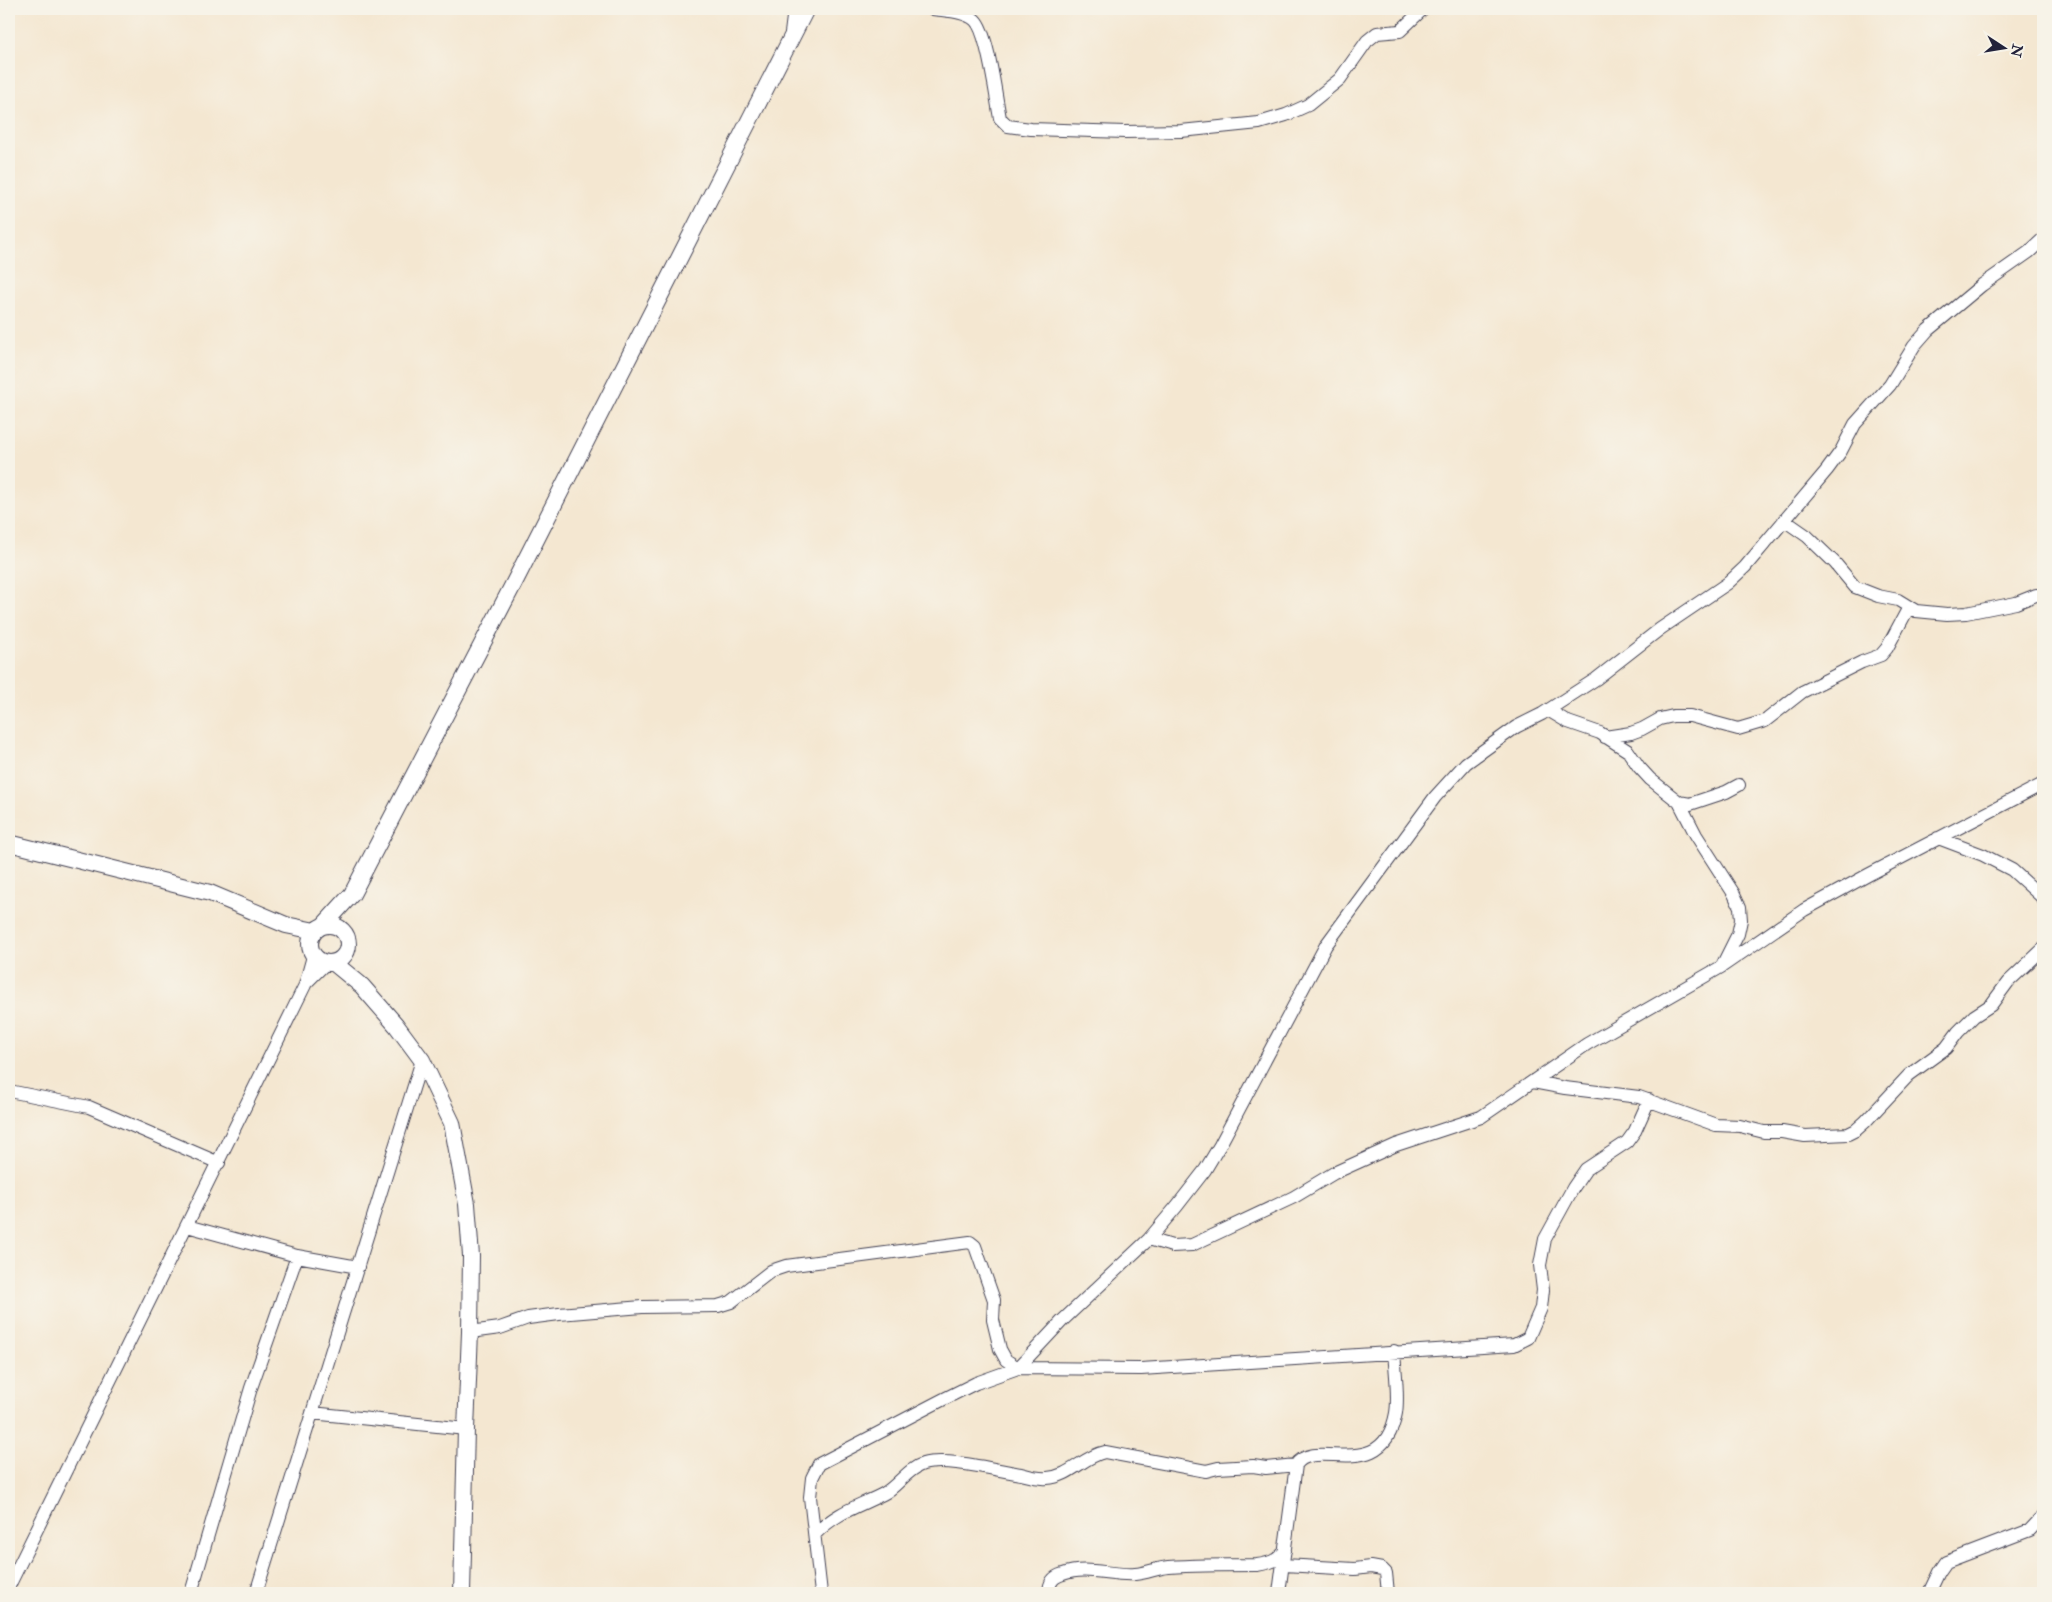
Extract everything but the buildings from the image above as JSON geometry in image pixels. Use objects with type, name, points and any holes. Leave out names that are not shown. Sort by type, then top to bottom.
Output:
[{"type":"main road","points":[[321,957],[310,938],[352,894],[514,583],[806,9]]},
{"type":"main road","points":[[9,843],[210,892],[286,925],[319,928],[335,926],[345,933]]},
{"type":"main road","points":[[352,894],[345,933],[347,950],[362,986]]},
{"type":"main road","points":[[286,925],[321,957],[362,986],[396,1025],[422,1060],[452,1123],[467,1204],[471,1256],[462,1593]]},
{"type":"main road","points":[[321,957],[340,960],[347,950]]},
{"type":"street","points":[[790,41],[794,9]]},
{"type":"street","points":[[933,9],[967,15],[976,21],[985,42],[1000,118],[1008,126],[1031,129],[1125,132],[1181,132],[1223,128],[1258,123],[1286,115],[1308,105],[1340,80],[1367,41],[1377,34],[1400,32],[1423,9]]},
{"type":"street","points":[[1018,1368],[1063,1320],[1149,1238],[1177,1206],[1215,1154],[1326,945],[1435,797],[1466,763],[1516,726],[1548,710],[1596,680],[1660,629],[1728,582],[1745,567],[1827,470],[1841,451],[1855,424],[1890,385],[1914,346],[1928,330],[1982,285],[2029,252],[2043,239]]},
{"type":"street","points":[[1784,520],[1807,536],[1835,563],[1855,586],[1878,596],[1898,600],[1916,612],[1966,613],[2016,602],[2036,595],[2043,595]]},
{"type":"street","points":[[1605,737],[1630,733],[1660,719],[1673,716],[1690,716],[1738,728],[1765,721],[1802,692],[1862,662],[1881,656],[1909,607]]},
{"type":"street","points":[[1548,710],[1568,722],[1605,737],[1628,751],[1650,779],[1678,802],[1740,907],[1741,920],[1738,934],[1721,967]]},
{"type":"street","points":[[1149,1238],[1172,1246],[1192,1245],[1294,1197],[1334,1173],[1396,1145],[1481,1117],[1587,1044],[1721,967],[1806,909],[2043,784]]},
{"type":"street","points":[[1678,802],[1690,804],[1739,786]]},
{"type":"street","points":[[1938,838],[1983,855],[2012,870],[2043,898]]},
{"type":"street","points":[[1533,1082],[1639,1097],[1716,1125],[1740,1126],[1764,1132],[1782,1132],[1805,1136],[1848,1134],[1861,1126],[1909,1075],[1946,1048],[1958,1032],[1974,1016],[1990,1006],[2008,982],[2043,949]]},
{"type":"street","points":[[9,1586],[12,1572],[188,1226],[305,985],[321,957]]},
{"type":"street","points":[[256,1593],[422,1060]]},
{"type":"street","points":[[9,1091],[90,1107],[219,1163]]},
{"type":"street","points":[[822,1593],[810,1497],[812,1478],[819,1464],[942,1400],[976,1384],[1018,1368],[1141,1369],[1394,1351],[1514,1345],[1528,1338],[1541,1308],[1543,1290],[1540,1264],[1545,1239],[1573,1188],[1586,1169],[1627,1142],[1635,1130],[1649,1100]]},
{"type":"street","points":[[188,1226],[297,1256],[358,1266]]},
{"type":"street","points":[[470,1332],[500,1328],[528,1318],[559,1314],[642,1307],[718,1306],[731,1302],[771,1271],[786,1266],[970,1242],[975,1246],[994,1300],[993,1320],[1000,1349],[1006,1360],[1018,1368]]},
{"type":"street","points":[[191,1593],[251,1388],[297,1256]]},
{"type":"street","points":[[1279,1593],[1296,1464],[1307,1456],[1359,1456],[1373,1450],[1384,1441],[1390,1432],[1396,1412],[1394,1351]]},
{"type":"street","points":[[312,1413],[466,1429]]},
{"type":"street","points":[[815,1534],[828,1521],[853,1507],[889,1491],[903,1477],[922,1464],[939,1463],[978,1467],[1045,1479],[1060,1477],[1092,1455],[1105,1452],[1206,1471],[1218,1468],[1253,1466],[1266,1468],[1296,1464]]},
{"type":"street","points":[[1930,1593],[1939,1572],[1946,1562],[2030,1530],[2043,1516]]},
{"type":"street","points":[[1049,1593],[1052,1579],[1069,1572],[1082,1570],[1134,1574],[1155,1568],[1257,1565],[1279,1559],[1285,1551]]},
{"type":"street","points":[[1284,1565],[1355,1569],[1371,1567],[1382,1569],[1386,1573],[1388,1593]]}]
